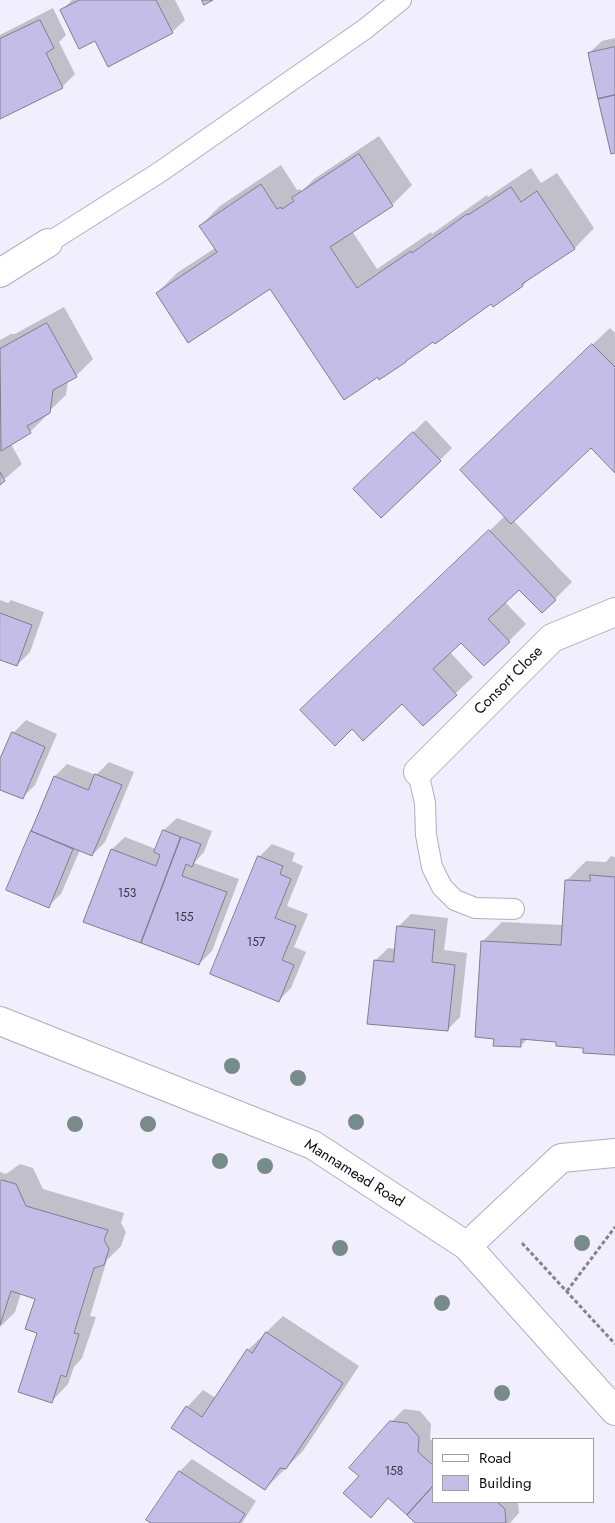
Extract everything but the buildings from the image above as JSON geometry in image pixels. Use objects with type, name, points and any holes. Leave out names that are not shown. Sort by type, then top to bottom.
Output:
[{"type":"main road","points":[[0,273],[48,243]]},
{"type":"main road","name":"Consort Close","points":[[418,772],[552,638],[615,612]]},
{"type":"main road","name":"Mannamead Road","points":[[0,1021],[313,1145],[467,1246],[615,1411]]},
{"type":"main road","points":[[467,1246],[561,1158],[615,1153]]},
{"type":"lane","points":[[48,243],[160,172],[364,29],[401,0]]},
{"type":"lane","points":[[418,772],[425,803],[426,835],[432,867],[442,887],[455,900],[475,908],[514,909]]},
{"type":"path","points":[[498,1216],[615,1344]]},
{"type":"path","points":[[567,1291],[615,1227]]}]
